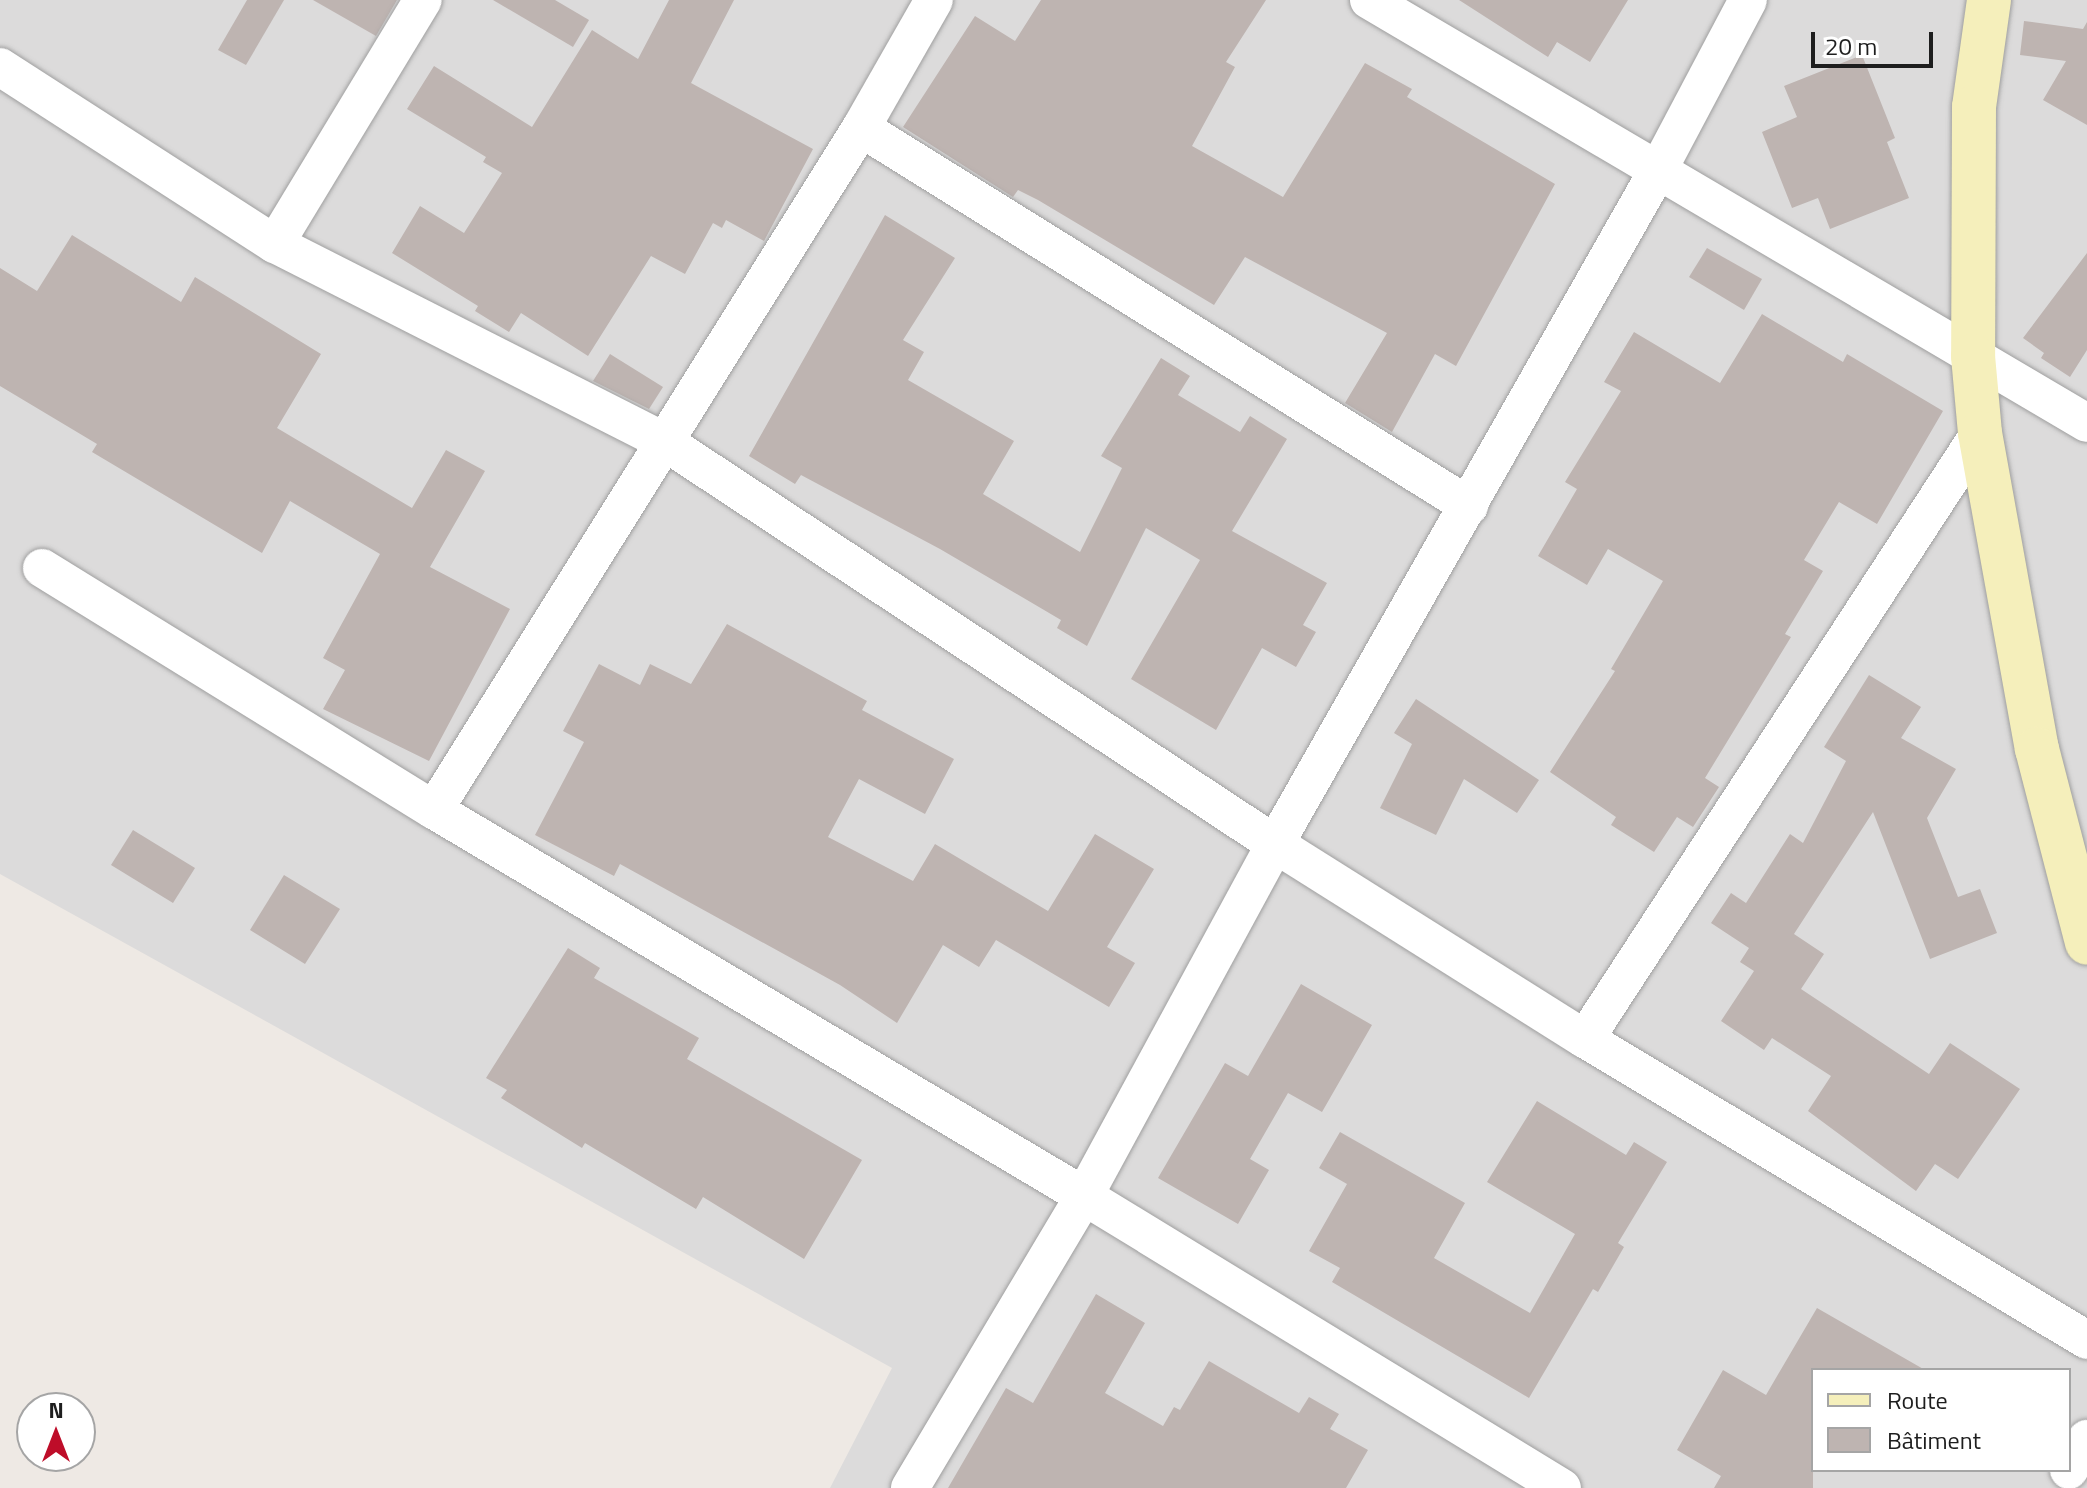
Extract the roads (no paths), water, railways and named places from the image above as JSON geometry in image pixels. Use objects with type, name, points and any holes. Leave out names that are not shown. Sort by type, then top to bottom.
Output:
[{"type":"street","points":[[275,244],[423,0]]},
{"type":"street","points":[[434,810],[861,128],[934,0]]},
{"type":"street","points":[[1369,0],[2087,423]]},
{"type":"street","points":[[910,1488],[1084,1196],[1275,844],[1658,170],[1748,0]]},
{"type":"street","points":[[1989,0],[1974,107],[1973,356],[1980,433],[2037,749],[2087,943]]},
{"type":"street","points":[[0,67],[275,244],[665,442],[1275,844],[1585,1039],[2087,1340]]},
{"type":"street","points":[[861,128],[1469,506]]},
{"type":"street","points":[[1585,1039],[1980,433]]},
{"type":"street","points":[[42,568],[434,810],[1084,1196],[1562,1488]]},
{"type":"street","points":[[2071,1467],[2087,1439]]}]
